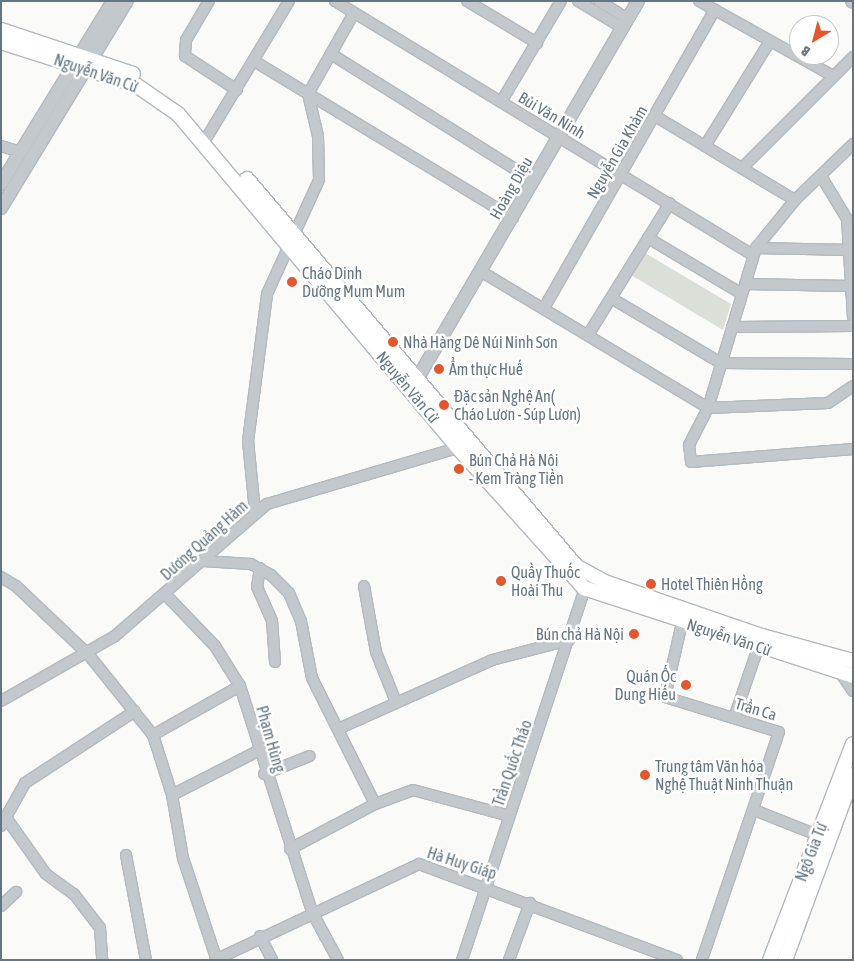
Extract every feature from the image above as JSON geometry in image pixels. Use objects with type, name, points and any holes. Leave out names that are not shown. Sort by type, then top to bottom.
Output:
[{"type":"main road","name":"Nguyễn Văn Cừ","points":[[1,30],[84,62],[151,93],[207,138],[464,446],[586,582],[761,641],[846,674]]},
{"type":"main road","name":"Nguyễn Văn Cừ","points":[[1,42],[84,62]]},
{"type":"main road","name":"Nguyễn Văn Cừ","points":[[761,641],[853,661]]},
{"type":"main road","name":"Ngô Gia Tự","points":[[785,960],[791,925],[839,794],[853,744]]},
{"type":"main road","name":"Ngô Gia Tự","points":[[839,794],[853,774]]},
{"type":"main road","name":"Ngô Gia Tự","points":[[770,960],[791,925]]},
{"type":"street","points":[[1,208],[84,62],[113,1]]},
{"type":"street","points":[[1,184],[21,152],[127,1]]},
{"type":"street","points":[[209,1],[186,40],[185,56],[237,90]]},
{"type":"street","points":[[207,138],[290,1]]},
{"type":"street","points":[[467,1],[537,42]]},
{"type":"street","points":[[501,102],[561,1]]},
{"type":"street","points":[[578,1],[625,23]]},
{"type":"street","points":[[598,1],[625,23]]},
{"type":"street","name":"Hoàng Diệu","points":[[414,385],[482,272],[638,1]]},
{"type":"street","points":[[699,1],[833,76]]},
{"type":"street","name":"Bùi Văn Ninh","points":[[340,2],[354,13],[501,102],[755,252]]},
{"type":"street","name":"Nguyễn Gia Khảm","points":[[544,308],[715,10]]},
{"type":"street","points":[[255,512],[248,441],[267,294],[314,198],[320,168],[308,94],[354,13]]},
{"type":"street","points":[[705,146],[770,41]]},
{"type":"street","points":[[330,54],[534,181]]},
{"type":"street","points":[[742,168],[853,57]]},
{"type":"street","points":[[254,61],[512,218]]},
{"type":"street","points":[[654,116],[795,200]]},
{"type":"street","points":[[853,144],[795,200],[755,252],[708,408],[689,445],[691,462],[853,449]]},
{"type":"street","points":[[1,146],[21,152]]},
{"type":"street","points":[[821,176],[848,219],[853,317]]},
{"type":"street","points":[[588,335],[670,203]]},
{"type":"street","points":[[648,238],[742,294]]},
{"type":"street","points":[[755,252],[851,250]]},
{"type":"street","points":[[482,272],[708,408],[828,403],[853,386]]},
{"type":"street","points":[[745,284],[850,286]]},
{"type":"street","points":[[611,298],[721,363],[853,364]]},
{"type":"street","points":[[732,327],[853,326]]},
{"type":"street","name":"Dương Quảng Hàm","points":[[1,701],[88,654],[166,595],[255,512],[290,495],[464,446]]},
{"type":"street","points":[[203,561],[242,561],[260,568],[280,583],[296,607],[307,666],[375,804]]},
{"type":"street","points":[[260,568],[257,587],[272,621],[275,662]]},
{"type":"street","points":[[1,577],[16,586],[88,654],[153,735],[172,794],[183,858],[215,959]]},
{"type":"street","name":"Trần Quốc Thảo","points":[[462,960],[569,640],[586,582]]},
{"type":"street","points":[[364,586],[376,652],[396,702]]},
{"type":"street","name":"Phạm Hùng","points":[[166,595],[215,646],[240,686],[264,774],[312,912],[338,960]]},
{"type":"street","name":"Trần Ca","points":[[683,616],[665,696],[779,732],[702,960]]},
{"type":"street","points":[[338,729],[396,702],[513,653],[569,640]]},
{"type":"street","points":[[734,718],[761,641]]},
{"type":"street","points":[[846,674],[853,691]]},
{"type":"street","points":[[153,735],[240,686]]},
{"type":"street","points":[[102,960],[100,928],[74,894],[46,874],[4,823],[25,783],[135,711]]},
{"type":"street","points":[[172,794],[258,751]]},
{"type":"street","points":[[264,774],[310,756]]},
{"type":"street","points":[[290,850],[375,804],[412,790],[510,816]]},
{"type":"street","points":[[754,810],[823,838]]},
{"type":"street","points":[[126,855],[146,960]]},
{"type":"street","name":"Hà Huy Giáp","points":[[215,959],[410,864],[429,865],[677,960]]},
{"type":"street","points":[[1,906],[16,892]]},
{"type":"street","points":[[509,960],[530,903]]},
{"type":"street","points":[[260,936],[272,960]]},
{"type":"shaded area","points":[[645,253],[731,304],[723,330],[631,275]]},
{"type":"place","name":"Cháo Dinh Dưỡng Mum Mum","points":[[292,282]]},
{"type":"place","name":"Nhà Hàng Dê Núi Ninh Sơn","points":[[393,342]]},
{"type":"place","name":"Ẩm thực Huế","points":[[439,369]]},
{"type":"place","name":"Đặc sản Nghệ An( Cháo Lươn - Súp Lươn)","points":[[444,405]]},
{"type":"place","name":"Bún Chả Hà Nội - Kem Tràng Tiền","points":[[459,469]]},
{"type":"place","name":"Quầy Thuốc Hoài Thu","points":[[501,581]]},
{"type":"place","name":"Hotel Thiên Hồng","points":[[651,584]]},
{"type":"place","name":"Bún chả Hà Nội","points":[[634,634]]},
{"type":"place","name":"Quán Ốc Dung Hiếu","points":[[686,685]]},
{"type":"place","name":"Trung tâm Văn hóa Nghệ Thuật Ninh Thuận","points":[[645,775]]}]
